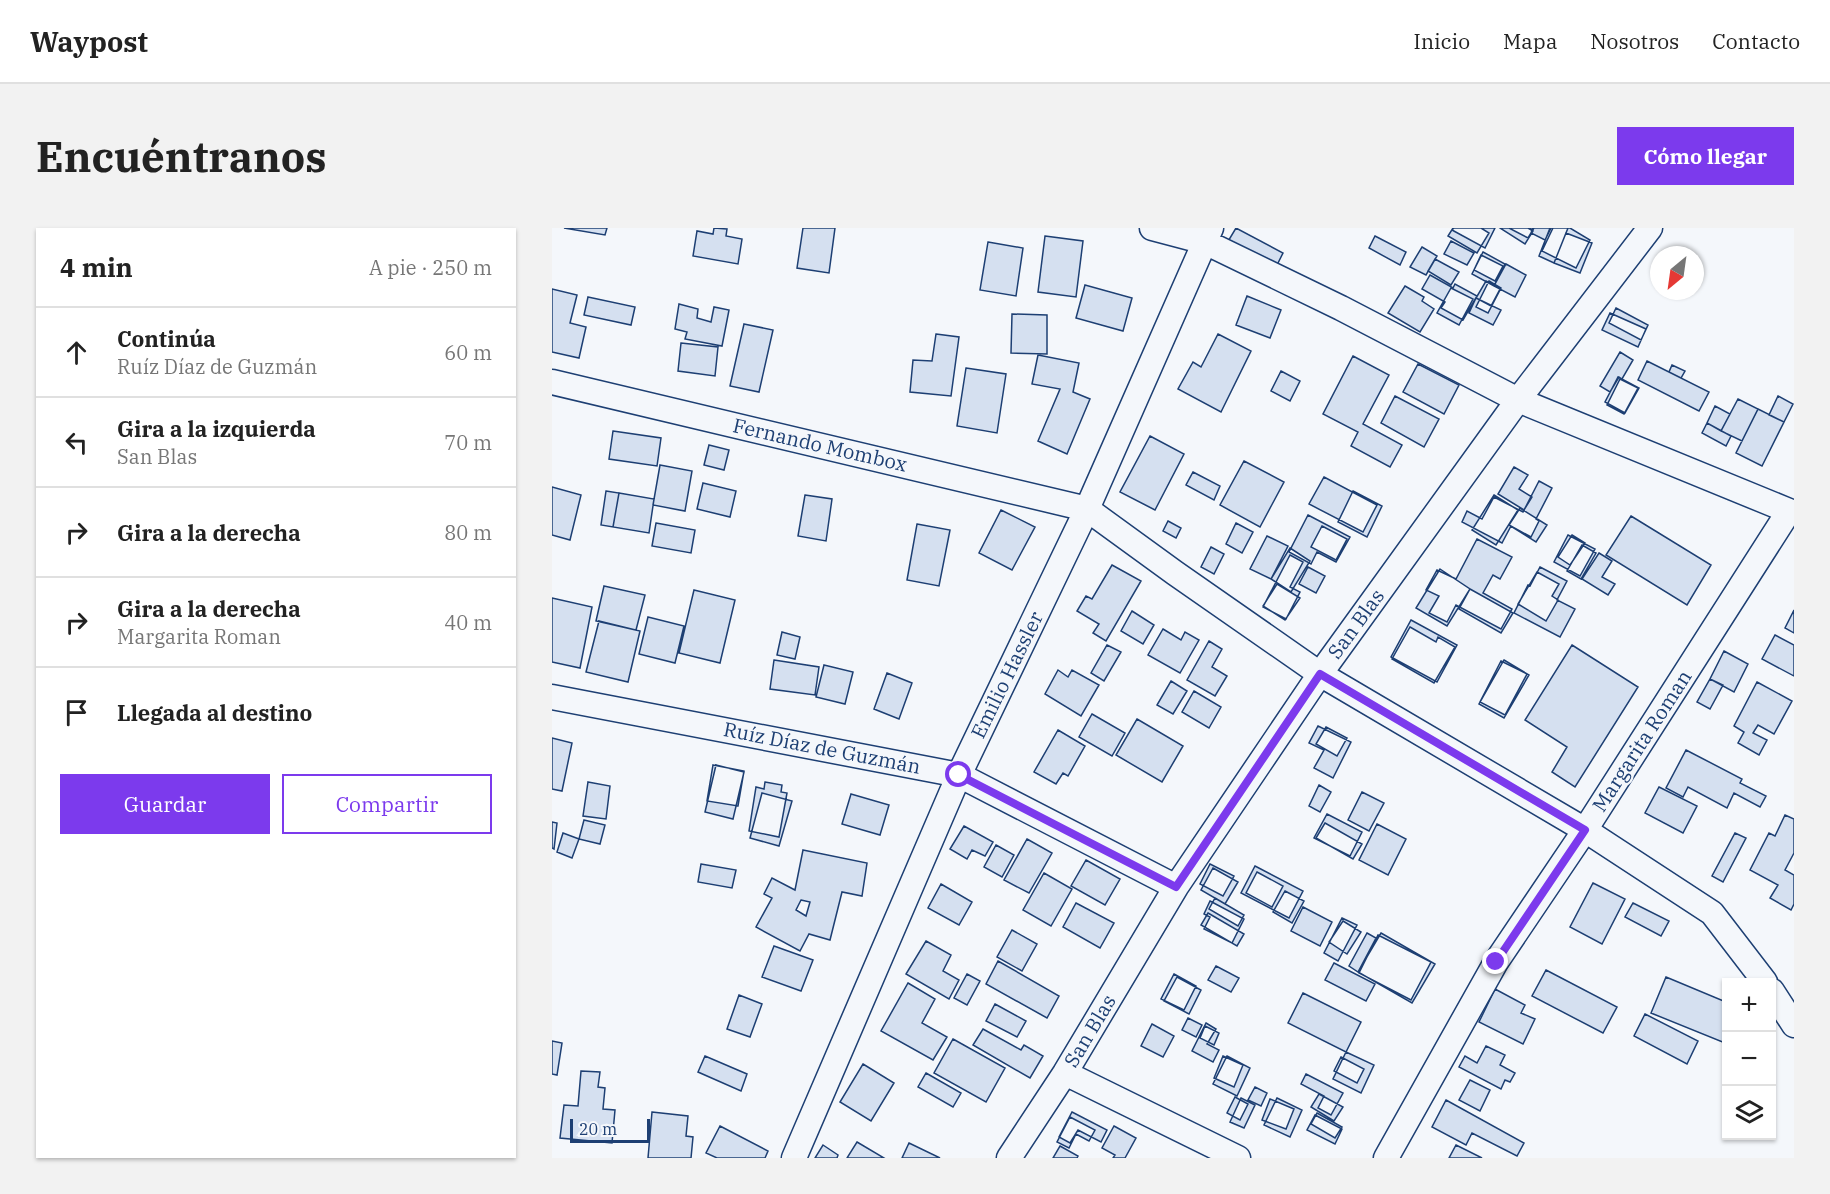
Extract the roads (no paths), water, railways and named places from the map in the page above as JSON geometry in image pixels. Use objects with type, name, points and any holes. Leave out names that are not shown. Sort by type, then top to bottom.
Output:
[{"type":"street","points":[[1152,228],[1208,235],[1331,303],[1518,400],[1791,512]]},
{"type":"street","name":"San Blas","points":[[1009,1158],[1065,1073],[1176,887],[1320,674],[1518,400],[1650,228]]},
{"type":"street","name":"Emilio Hassler","points":[[794,1158],[959,775],[1087,509],[1208,235]]},
{"type":"street","name":"Fernando Mombox","points":[[552,382],[1087,509]]},
{"type":"street","points":[[1087,509],[1320,674],[1585,830],[1712,913],[1762,978]]},
{"type":"street","name":"Margarita Roman","points":[[1386,1158],[1496,962],[1585,830],[1791,512]]},
{"type":"street","name":"Ruíz Díaz de Guzmán","points":[[552,697],[959,775],[1176,887]]},
{"type":"street","points":[[1776,997],[1794,1024]]},
{"type":"street","points":[[1065,1073],[1238,1158]]}]
